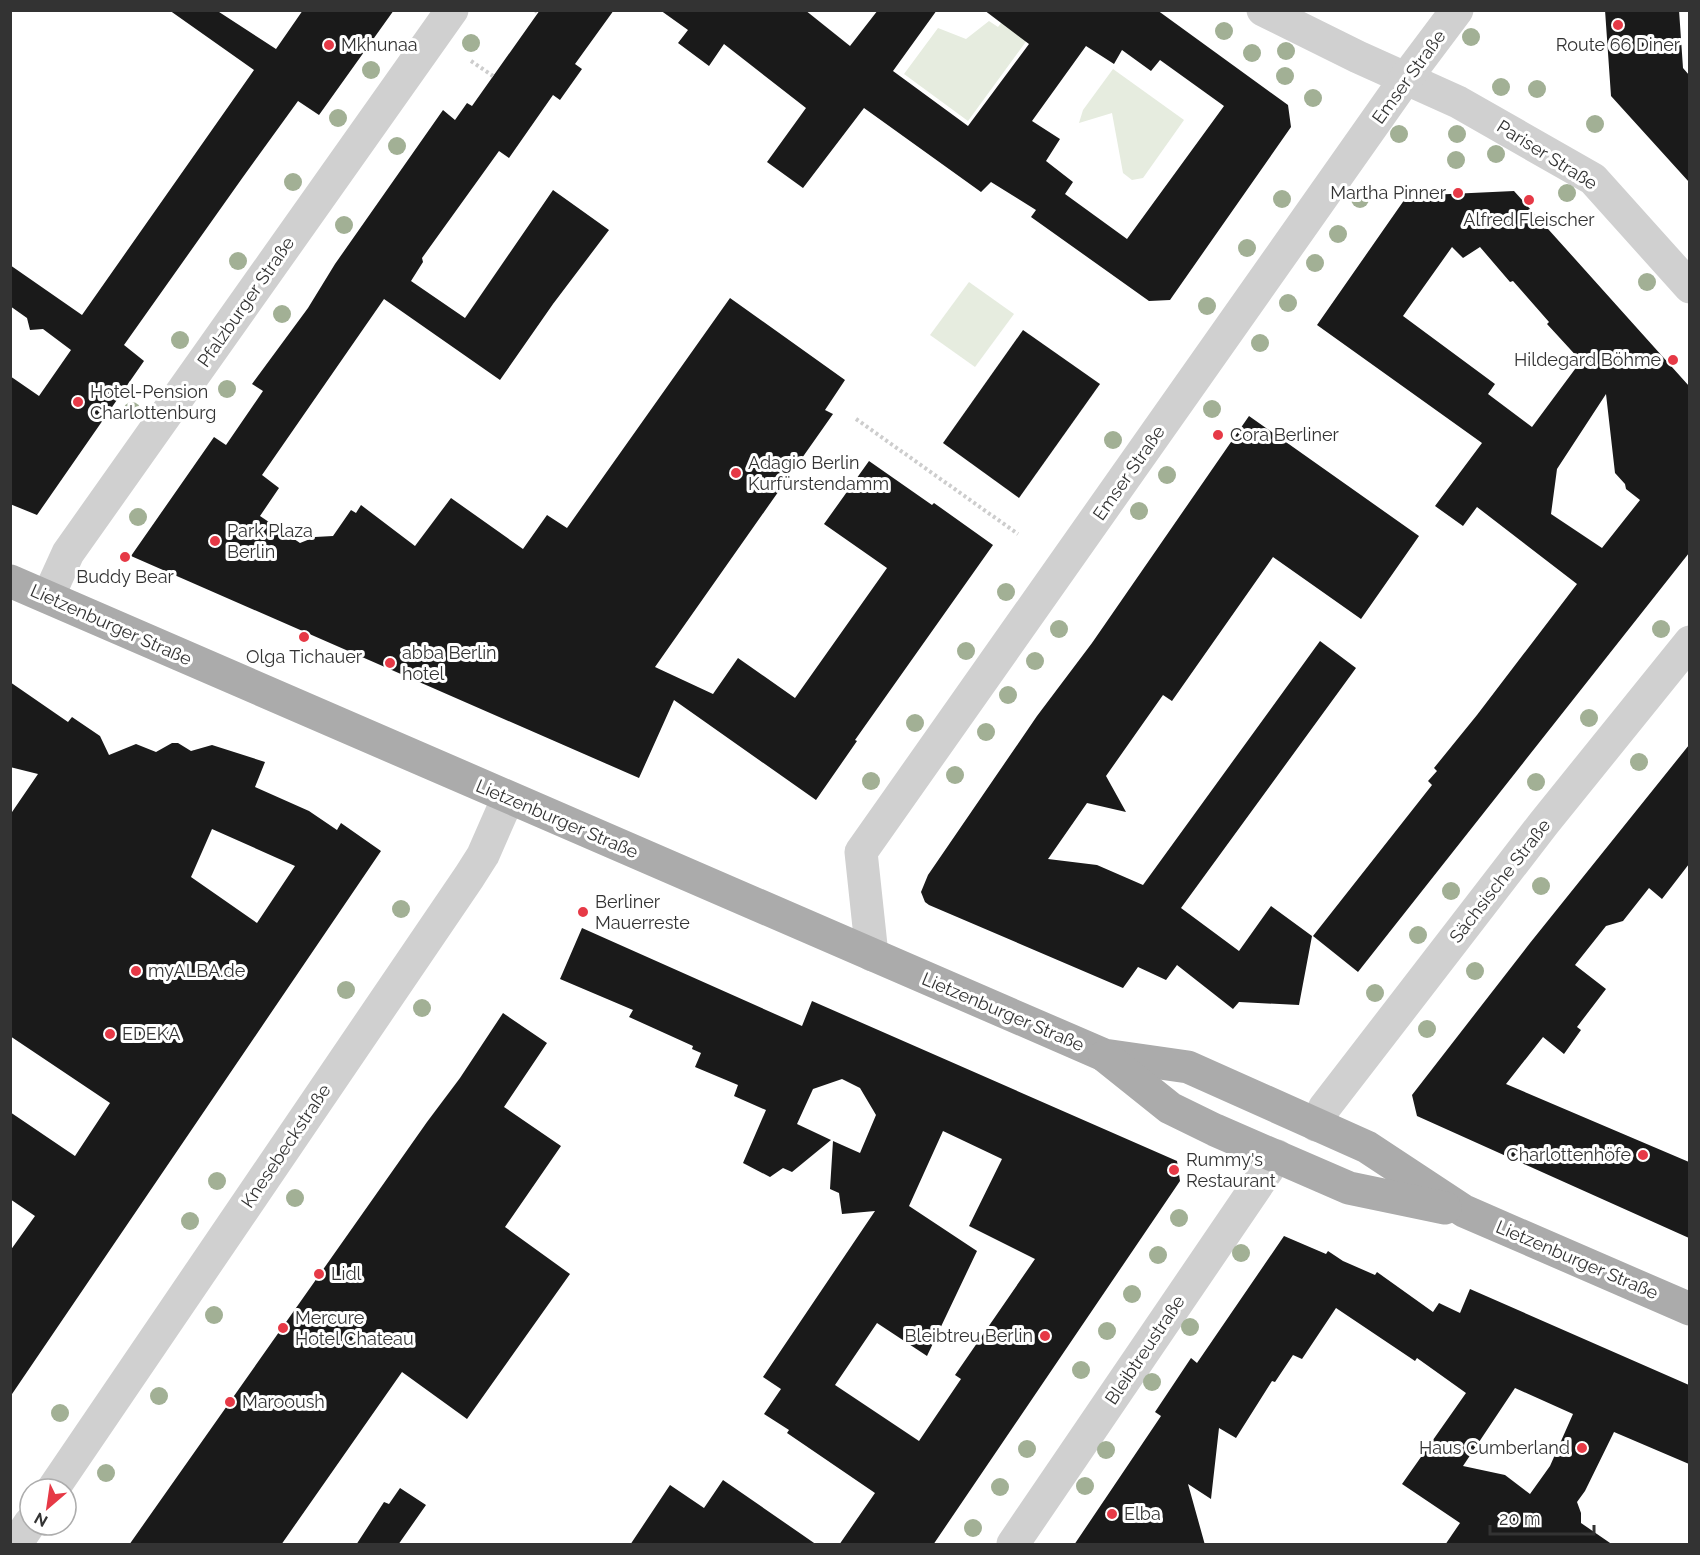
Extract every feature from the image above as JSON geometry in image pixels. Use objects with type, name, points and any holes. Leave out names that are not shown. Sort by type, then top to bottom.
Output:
[{"type":"main road","name":"Lietzenburger Straße","points":[[10,581],[1104,1055],[1188,1067],[1367,1148],[1464,1212],[1689,1309]]},
{"type":"main road","name":"Lietzenburger Straße","points":[[1104,1055],[1170,1108],[1349,1188],[1464,1212]]},
{"type":"street","name":"Pfalzburger Straße","points":[[48,597],[68,553],[452,10]]},
{"type":"street","name":"Pariser Straße","points":[[1263,10],[1494,121],[1593,179],[1689,287]]},
{"type":"street","name":"Emser Straße","points":[[872,955],[861,852],[1406,78],[1457,10]]},
{"type":"street","name":"Sächsische Straße","points":[[1316,1125],[1325,1107],[1494,888],[1689,642]]},
{"type":"street","name":"Knesebeckstraße","points":[[61,1477],[469,877],[483,855],[508,798]]},
{"type":"street","name":"Bleibtreustraße","points":[[1013,1545],[1277,1156]]},
{"type":"path","points":[[471,61],[494,76]]},
{"type":"path","points":[[856,419],[1018,534]]},
{"type":"shaded area","points":[[1008,14],[1033,32],[968,121],[904,74],[938,28],[966,39],[989,21],[998,27]]},
{"type":"shaded area","points":[[1113,69],[1184,120],[1143,178],[1132,180],[1123,173],[1112,113],[1079,123],[1083,110]]},
{"type":"shaded area","points":[[969,282],[1014,314],[975,367],[930,335]]},
{"type":"building","points":[[169,10],[216,10],[276,49],[303,10],[394,10],[319,115],[298,101],[124,345],[144,361],[37,515],[10,504],[10,376],[39,396],[71,350],[43,329],[30,330],[27,318],[10,306],[10,265],[82,315],[254,70]]},
{"type":"building","points":[[540,10],[614,10],[575,64],[582,69],[560,100],[553,95],[509,158],[499,151],[422,258],[423,262],[411,281],[465,318],[553,190],[609,230],[553,304],[500,380],[384,299],[262,475],[279,488],[260,516],[300,543],[315,537],[333,536],[351,510],[356,513],[361,505],[415,546],[451,498],[523,549],[547,515],[567,528],[730,298],[845,380],[825,410],[833,414],[655,667],[713,694],[738,658],[795,698],[887,568],[824,524],[869,461],[993,545],[855,740],[857,741],[816,800],[674,700],[639,778],[131,556],[214,437],[226,445],[263,391],[252,384],[308,308],[335,264],[443,110],[455,120],[467,103],[472,106]]},
{"type":"building","points":[[660,10],[805,10],[850,46],[878,10],[937,10],[893,71],[968,126],[1029,44],[984,10],[1157,10],[1288,105],[1291,127],[1170,300],[1149,301],[1031,217],[1036,210],[991,182],[981,192],[864,108],[803,188],[767,162],[806,108],[724,44],[709,66],[678,43],[688,30]],"holes":[[[1086,46],[1114,64],[1122,50],[1151,71],[1160,60],[1224,106],[1127,239],[1065,194],[1073,182],[1046,161],[1060,139],[1032,121]]]},
{"type":"building","points":[[1605,10],[1679,10],[1683,68],[1689,75],[1689,182],[1611,96]]},
{"type":"building","points":[[1514,191],[1689,386],[1689,553],[1358,972],[1313,936],[1432,785],[1428,781],[1437,771],[1434,768],[1577,584],[1477,507],[1463,526],[1435,506],[1482,443],[1317,325],[1407,196]],"holes":[[[1452,247],[1463,258],[1480,247],[1510,282],[1513,281],[1549,322],[1547,324],[1581,361],[1532,427],[1488,394],[1495,384],[1403,316]],[[1606,394],[1615,473],[1625,484],[1626,489],[1640,500],[1602,548],[1551,514],[1557,469]]]},
{"type":"building","points":[[1023,330],[1100,384],[1019,498],[943,443]]},
{"type":"building","points":[[1249,416],[1419,536],[1361,619],[1273,557],[1172,701],[1163,695],[1106,776],[1126,812],[1087,803],[1048,859],[1097,865],[1143,885],[1320,641],[1356,668],[1181,908],[1239,951],[1271,906],[1312,936],[1299,1005],[1239,1002],[1233,1009],[1177,965],[1166,980],[1138,967],[1123,988],[929,905],[925,902],[921,892],[928,875],[1037,716],[1092,643]]},
{"type":"building","points":[[10,682],[68,722],[72,717],[100,736],[109,755],[136,744],[156,752],[172,743],[178,743],[191,751],[212,745],[265,762],[255,787],[309,811],[337,830],[341,823],[381,851],[10,1397],[10,1251],[35,1216],[10,1199],[10,1112],[75,1156],[110,1103],[10,1036],[10,815],[38,774],[10,767]],"holes":[[[212,829],[295,866],[257,923],[191,877]]]},
{"type":"building","points":[[1689,745],[1689,864],[1662,899],[1649,888],[1623,921],[1606,926],[1575,965],[1606,989],[1577,1027],[1581,1030],[1564,1054],[1543,1037],[1506,1084],[1689,1162],[1689,1238],[1417,1116],[1412,1095],[1530,943]]},
{"type":"building","points":[[582,928],[802,1026],[812,1001],[1177,1161],[1180,1181],[933,1545],[839,1545],[875,1493],[787,1433],[789,1430],[764,1414],[781,1389],[763,1377],[875,1211],[842,1214],[839,1193],[830,1189],[833,1141],[860,1153],[876,1115],[860,1088],[842,1079],[813,1089],[797,1124],[831,1140],[792,1172],[783,1168],[770,1177],[743,1163],[766,1110],[734,1096],[738,1085],[695,1067],[701,1053],[692,1049],[693,1046],[629,1017],[633,1010],[560,979]],"holes":[[[943,1131],[1002,1159],[969,1226],[1035,1259],[955,1375],[961,1379],[919,1441],[835,1385],[877,1323],[927,1356],[977,1251],[909,1206]]]},
{"type":"building","points":[[503,1013],[547,1043],[504,1107],[561,1146],[505,1227],[570,1274],[467,1419],[402,1372],[281,1545],[129,1545],[460,1078]]},
{"type":"building","points":[[1284,1236],[1326,1254],[1328,1251],[1343,1261],[1375,1275],[1377,1272],[1433,1312],[1439,1303],[1460,1313],[1470,1289],[1689,1385],[1689,1464],[1614,1432],[1585,1491],[1577,1502],[1581,1513],[1581,1523],[1613,1545],[1445,1545],[1460,1523],[1402,1484],[1466,1393],[1417,1358],[1415,1361],[1336,1308],[1302,1359],[1293,1355],[1275,1382],[1272,1381],[1236,1438],[1219,1428],[1211,1499],[1188,1484],[1205,1545],[1074,1545],[1161,1416],[1155,1412],[1191,1358],[1197,1363]],"holes":[[[1515,1388],[1573,1414],[1550,1466],[1530,1494],[1505,1475],[1463,1466]]]},
{"type":"building","points":[[723,1480],[817,1545],[630,1545],[670,1485],[704,1508]]},
{"type":"building","points":[[400,1488],[426,1505],[398,1545],[356,1545],[384,1502],[389,1504]]},
{"type":"place","name":"Route 66 Diner","points":[[1618,25]]},
{"type":"place","name":"Mkhunaa","points":[[329,45]]},
{"type":"place","name":"Martha Pinner","points":[[1458,193]]},
{"type":"place","name":"Alfred Fleischer","points":[[1529,200]]},
{"type":"place","name":"Hildegard Böhme","points":[[1673,360]]},
{"type":"place","name":"Hotel-Pension Charlottenburg","points":[[78,402]]},
{"type":"place","name":"Cora Berliner","points":[[1218,435]]},
{"type":"place","name":"Adagio Berlin Kurfürstendamm","points":[[736,473]]},
{"type":"place","name":"Park Plaza Berlin","points":[[215,541]]},
{"type":"place","name":"Buddy Bear","points":[[125,557]]},
{"type":"place","name":"Olga Tichauer","points":[[304,637]]},
{"type":"place","name":"abba Berlin hotel","points":[[390,663]]},
{"type":"place","name":"Berliner Mauerreste","points":[[583,912]]},
{"type":"place","name":"myALBA.de","points":[[136,971]]},
{"type":"place","name":"EDEKA","points":[[110,1034]]},
{"type":"place","name":"Charlottenhöfe","points":[[1643,1155]]},
{"type":"place","name":"Rummy's Restaurant","points":[[1174,1170]]},
{"type":"place","name":"Lidl","points":[[319,1274]]},
{"type":"place","name":"Mercure Hotel Chateau","points":[[283,1328]]},
{"type":"place","name":"Bleibtreu Berlin","points":[[1045,1336]]},
{"type":"place","name":"Marooush","points":[[230,1402]]},
{"type":"place","name":"Haus Cumberland","points":[[1582,1448]]},
{"type":"place","name":"Elba","points":[[1112,1514]]}]
